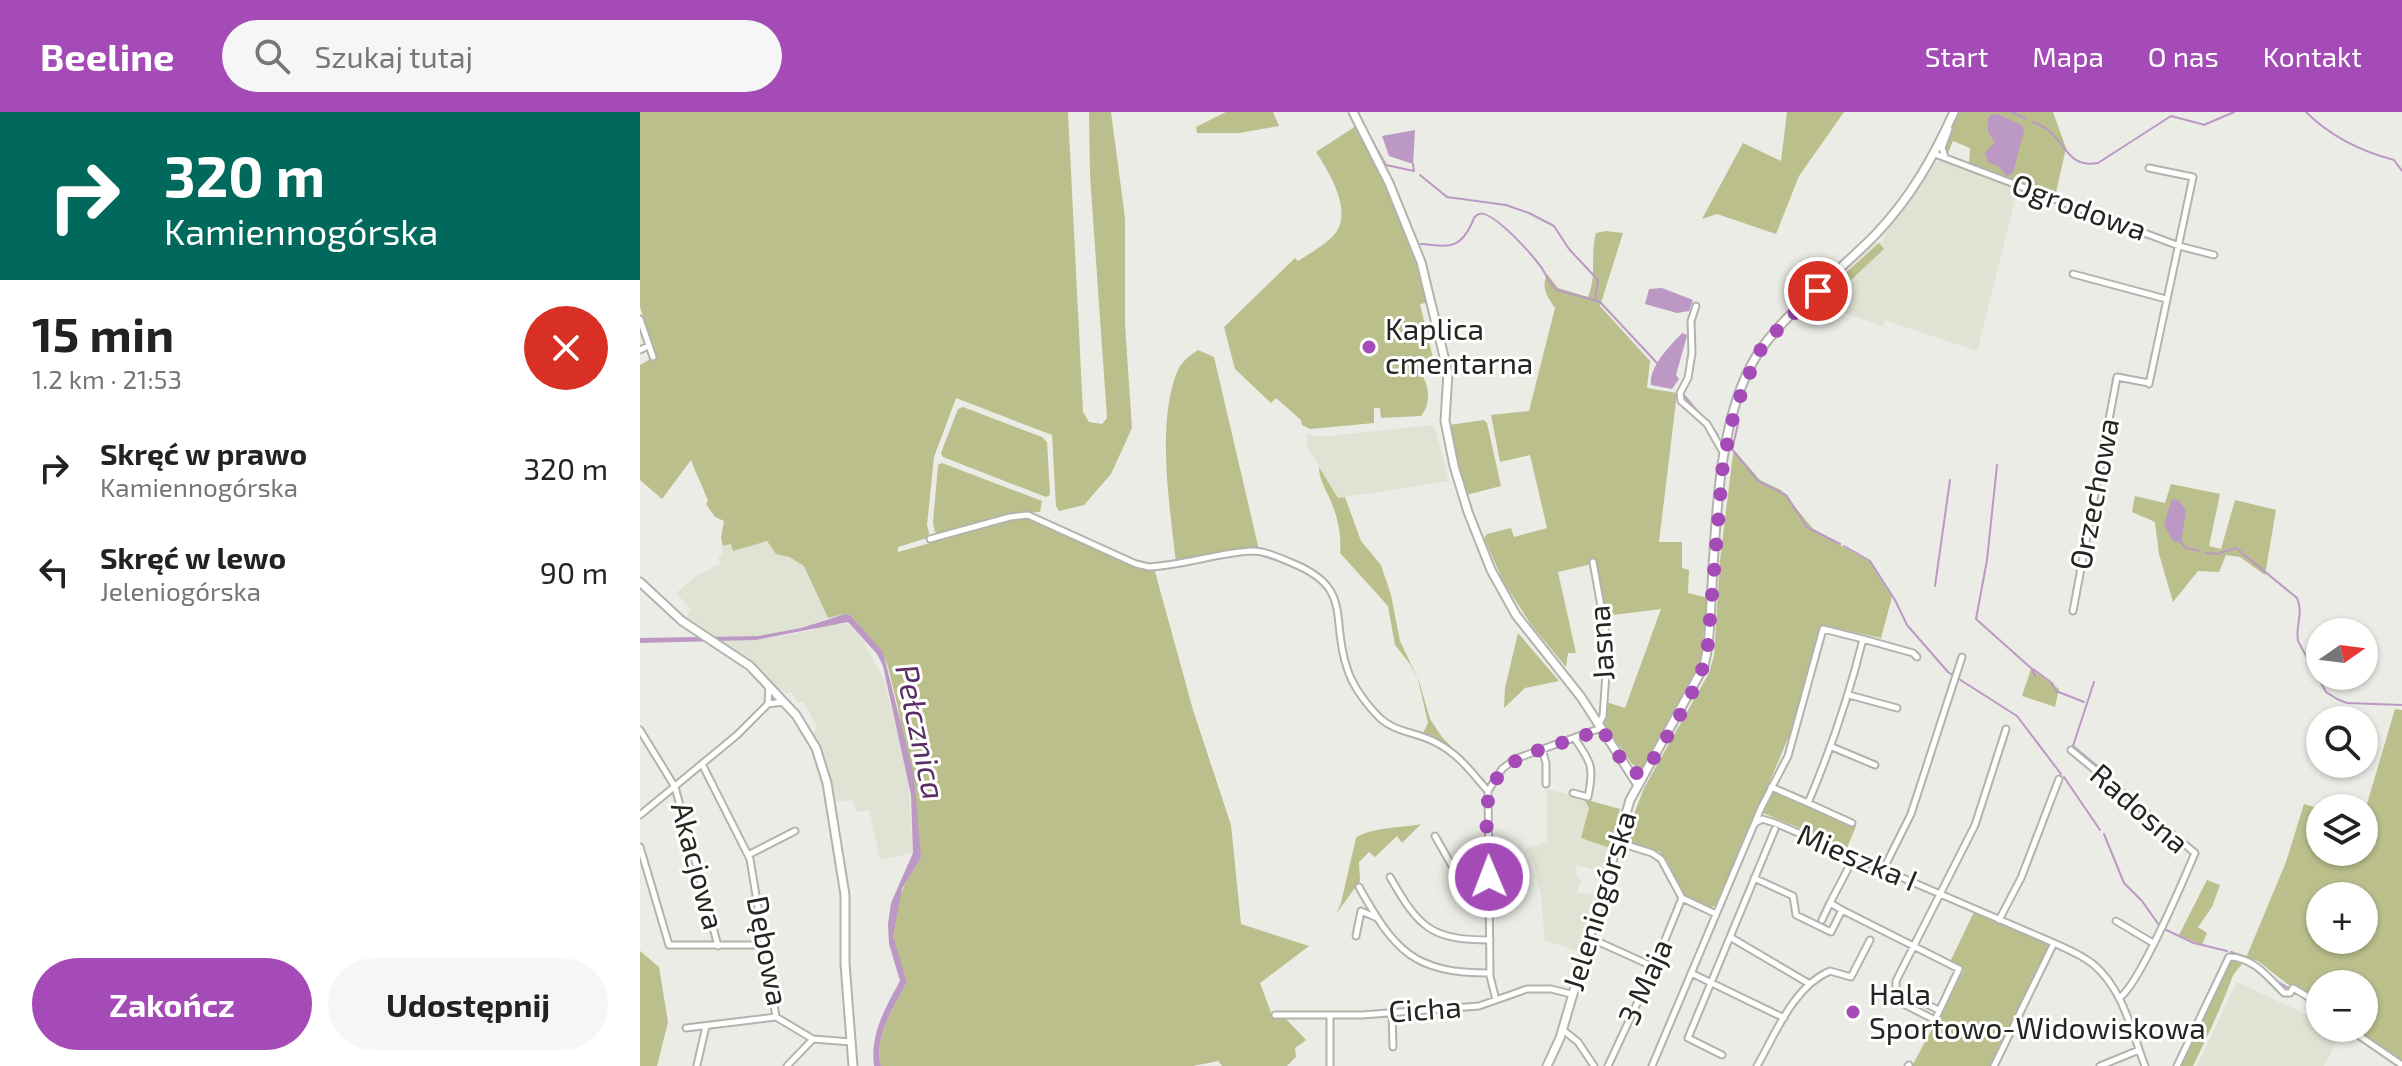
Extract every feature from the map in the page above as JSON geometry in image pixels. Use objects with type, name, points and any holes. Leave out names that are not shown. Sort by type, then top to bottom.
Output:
[{"type":"street","points":[[1353,112],[1389,183],[1421,262],[1448,373],[1447,434],[1454,466],[1473,527],[1491,570],[1516,615],[1569,679],[1638,785]]},
{"type":"street","points":[[1946,158],[1942,148],[1953,115]]},
{"type":"street","name":"Jeleniogórska","points":[[1547,1066],[1562,1030],[1630,800],[1696,683],[1707,655],[1724,454],[1735,409],[1758,353],[1895,212],[1916,186],[1953,115]]},
{"type":"street","name":"Ogrodowa","points":[[1935,154],[2179,246],[2214,255]]},
{"type":"street","points":[[2073,274],[2166,299],[2193,177],[2149,168]]},
{"type":"street","name":"Orzechowa","points":[[2073,611],[2117,377],[2149,384],[2166,299]]},
{"type":"street","points":[[1696,306],[1691,321],[1692,353],[1688,378],[1680,393],[1681,401],[1707,424],[1724,454]]},
{"type":"street","points":[[640,319],[653,357]]},
{"type":"street","points":[[640,350],[648,346]]},
{"type":"street","points":[[930,539],[1028,515],[1149,567],[1253,551],[1301,566],[1330,587],[1347,669],[1376,715],[1396,729],[1428,738],[1452,752],[1472,769],[1488,791]]},
{"type":"street","name":"Jasna","points":[[1593,562],[1609,661],[1600,726]]},
{"type":"street","points":[[640,582],[682,621],[750,666],[784,702],[812,740],[827,783],[846,901],[846,970],[853,1066]]},
{"type":"street","points":[[1755,823],[1788,756],[1823,629],[1913,653],[1917,657]]},
{"type":"street","points":[[1808,803],[1832,747],[1863,639]]},
{"type":"street","points":[[1883,870],[1911,814],[1962,657]]},
{"type":"street","points":[[768,704],[769,686]]},
{"type":"street","points":[[1849,695],[1897,708]]},
{"type":"street","points":[[640,815],[737,735],[768,704],[784,702]]},
{"type":"street","points":[[1496,1000],[1490,973],[1488,791],[1510,762],[1575,739],[1600,726]]},
{"type":"street","points":[[1939,1010],[1896,989],[1896,981],[1975,825],[2006,729]]},
{"type":"street","name":"Akacjowa","points":[[640,730],[675,787],[718,946]]},
{"type":"street","points":[[1573,793],[1588,797],[1593,775],[1590,759],[1575,739]]},
{"type":"street","points":[[1832,747],[1875,765]]},
{"type":"street","points":[[1542,749],[1546,784]]},
{"type":"street","name":"Radosna","points":[[2071,750],[2195,853],[2128,992],[2119,998]]},
{"type":"street","name":"Dębowa","points":[[702,764],[748,855],[776,1017],[813,1039],[851,1042]]},
{"type":"street","points":[[1628,770],[1638,774],[1646,771]]},
{"type":"street","points":[[1999,920],[2021,878],[2059,779]]},
{"type":"street","points":[[1771,787],[1852,823]]},
{"type":"street","name":"Mieszka I","points":[[1652,1066],[1755,823],[1767,819],[2054,943],[2095,966],[2119,998],[2145,1066]]},
{"type":"street","points":[[1722,1055],[1688,1038],[1775,829]]},
{"type":"street","name":"Dębowa","points":[[748,855],[795,831]]},
{"type":"street","points":[[1435,836],[1460,880],[1467,883],[1489,882]]},
{"type":"street","points":[[1617,842],[1661,859],[1682,898],[1716,914]]},
{"type":"street","points":[[640,847],[669,945],[764,945]]},
{"type":"street","points":[[1822,920],[1854,857]]},
{"type":"street","points":[[1390,877],[1415,916],[1429,929],[1453,939],[1490,940]]},
{"type":"street","points":[[1754,878],[1793,896],[1796,915],[1831,932],[1842,910]]},
{"type":"street","points":[[1359,887],[1391,939],[1422,962],[1453,972],[1490,973]]},
{"type":"street","name":"3 Maja","points":[[1608,1066],[1682,898]]},
{"type":"street","points":[[1830,903],[1959,969],[1935,1020],[1890,997]]},
{"type":"street","points":[[1356,936],[1361,911],[1377,919]]},
{"type":"street","points":[[2116,921],[2153,943]]},
{"type":"street","points":[[1588,937],[1654,967]]},
{"type":"street","points":[[1730,937],[1809,983]]},
{"type":"street","points":[[1757,1066],[1784,1018],[1809,983],[1830,971],[1851,977],[1870,940]]},
{"type":"street","points":[[1994,1066],[2054,943]]},
{"type":"street","points":[[2177,1066],[2229,957],[2254,964],[2284,993],[2290,993],[2293,988],[2306,996]]},
{"type":"street","points":[[1691,973],[1784,1018]]},
{"type":"street","name":"Cicha","points":[[1275,1015],[1392,1013],[1479,1006],[1527,989],[1551,989],[1571,994]]},
{"type":"street","points":[[1392,1013],[1393,1047]]},
{"type":"street","points":[[1330,1015],[1330,1066]]},
{"type":"street","points":[[686,1028],[776,1017]]},
{"type":"street","points":[[697,1065],[706,1026]]},
{"type":"street","points":[[1562,1030],[1578,1042],[1594,1066]]},
{"type":"street","points":[[787,1066],[813,1039]]},
{"type":"street","points":[[2368,1042],[2402,1065]]},
{"type":"street","points":[[2100,1066],[2139,1050]]},
{"type":"shaded area","points":[[1992,114],[2023,126],[2013,173],[2007,176],[1999,167],[1988,162],[1985,153],[1995,142],[1988,132],[1988,118]]},
{"type":"shaded area","points":[[1415,130],[1413,164],[1389,156],[1382,136]]},
{"type":"shaded area","points":[[1942,160],[2018,188],[1977,351],[1885,320],[1883,326],[1844,313],[1824,295],[1823,290],[1873,243],[1882,242],[1885,238],[1883,231],[1911,197],[1933,163]]},
{"type":"shaded area","points":[[1662,288],[1693,300],[1689,311],[1677,313],[1645,304],[1649,289]]},
{"type":"shaded area","points":[[1682,333],[1687,335],[1676,375],[1679,379],[1672,389],[1651,385],[1657,364]]},
{"type":"shaded area","points":[[1434,425],[1449,481],[1338,498],[1307,446],[1307,434],[1318,437]]},
{"type":"shaded area","points":[[2172,499],[2178,500],[2186,510],[2181,543],[2173,541],[2164,524]]},
{"type":"shaded area","points":[[767,541],[776,554],[804,566],[828,618],[801,628],[758,636],[713,636],[686,617],[691,609],[676,593],[697,575],[720,564],[718,556],[723,554],[721,547],[731,544],[733,550]]},
{"type":"shaded area","points":[[850,615],[883,652],[914,776],[921,858],[902,889],[893,936],[907,982],[882,1033],[881,1066],[874,1066],[874,1043],[884,1011],[900,981],[889,944],[891,903],[913,853],[911,795],[883,666],[877,654],[848,622],[756,640],[640,643],[640,638],[758,636],[801,628]]},
{"type":"shaded area","points":[[830,624],[848,624],[861,638],[884,679],[908,778],[913,853],[880,860],[869,810],[856,812],[852,800],[834,802],[826,764],[813,734],[817,727],[803,701],[798,703],[791,692],[786,694],[781,688],[778,690],[754,665],[721,641],[756,640],[810,631]]},
{"type":"shaded area","points":[[1547,789],[1584,799],[1590,808],[1582,838],[1610,848],[1602,872],[1576,865],[1577,878],[1581,880],[1577,892],[1594,895],[1579,952],[1545,940],[1541,896],[1534,864],[1526,849],[1547,841]]},
{"type":"shaded area","points":[[2237,982],[2306,1014],[2306,1042],[2336,1042],[2324,1066],[2197,1066]]},
{"type":"green space","points":[[640,112],[1068,112],[1083,412],[1089,422],[1102,424],[1107,418],[1090,175],[1089,112],[1111,112],[1125,218],[1125,324],[1132,428],[1111,474],[1084,505],[1059,511],[1056,506],[1052,435],[956,398],[934,457],[927,525],[929,533],[927,538],[898,547],[898,552],[1004,520],[1028,517],[1138,565],[1154,568],[1193,710],[1231,825],[1241,924],[1309,946],[1260,983],[1273,1018],[1286,1019],[1306,1040],[1295,1048],[1296,1057],[1287,1066],[1222,1066],[1218,1061],[1193,1066],[881,1066],[882,1033],[907,982],[894,940],[894,913],[901,893],[921,858],[899,712],[888,667],[883,653],[850,615],[828,618],[804,566],[776,554],[767,541],[733,551],[731,544],[723,546],[724,521],[715,517],[706,504],[708,501],[691,460],[662,499],[640,480],[640,365],[656,356],[640,307]]},
{"type":"green space","points":[[1226,112],[1273,112],[1279,126],[1239,133],[1197,133],[1196,127]]},
{"type":"green space","points":[[1787,112],[1844,112],[1799,176],[1776,234],[1717,214],[1702,219],[1743,143],[1781,161]]},
{"type":"green space","points":[[1960,112],[2053,112],[2066,148],[2055,197],[1969,164],[1970,148],[1953,141],[1947,156],[1947,139]]},
{"type":"green space","points":[[1356,126],[1396,212],[1429,302],[1420,304],[1434,362],[1423,377],[1428,397],[1421,416],[1381,418],[1380,408],[1374,408],[1374,423],[1310,429],[1302,425],[1301,420],[1276,398],[1271,403],[1235,369],[1224,327],[1295,258],[1298,261],[1315,250],[1338,230],[1341,207],[1338,195],[1316,152]]},
{"type":"green space","points":[[1596,233],[1623,233],[1600,306],[1650,361],[1647,388],[1677,393],[1659,542],[1682,542],[1682,568],[1689,570],[1688,593],[1708,598],[1700,664],[1643,770],[1632,764],[1603,722],[1606,702],[1625,708],[1661,609],[1605,616],[1596,563],[1558,572],[1576,653],[1568,653],[1566,667],[1532,626],[1504,583],[1484,538],[1487,534],[1511,528],[1514,537],[1547,528],[1530,455],[1500,462],[1491,415],[1529,411],[1555,308],[1545,288],[1547,274],[1558,288],[1588,297]]},
{"type":"green space","points":[[1879,243],[1884,249],[1835,295],[1830,295],[1830,287]]},
{"type":"green space","points":[[1198,350],[1214,357],[1259,550],[1176,563],[1166,467],[1167,417],[1177,372]]},
{"type":"green space","points":[[963,407],[1042,437],[1047,442],[1050,495],[1046,497],[943,457],[941,453],[958,409]]},
{"type":"green space","points":[[1484,420],[1501,486],[1466,495],[1449,425]]},
{"type":"green space","points":[[1735,451],[1760,480],[1781,490],[1814,530],[1870,562],[1892,597],[1881,638],[1821,625],[1795,722],[1717,905],[1708,908],[1684,896],[1660,852],[1624,840],[1644,788],[1709,673],[1714,656],[1720,560]]},
{"type":"green space","points":[[942,463],[1042,501],[1040,512],[1021,513],[939,534],[935,532],[933,523],[938,465]]},
{"type":"green space","points":[[1319,467],[1338,498],[1345,497],[1361,541],[1381,565],[1391,595],[1400,641],[1419,681],[1430,719],[1465,761],[1422,735],[1428,723],[1418,679],[1395,645],[1388,606],[1340,553],[1337,517]]},
{"type":"green space","points":[[2171,484],[2220,494],[2209,546],[2221,549],[2235,500],[2276,510],[2265,575],[2240,557],[2226,555],[2219,572],[2198,571],[2173,602],[2159,554],[2155,522],[2132,512],[2135,496],[2165,503]]},
{"type":"green space","points":[[1518,633],[1559,681],[1525,688],[1504,708],[1505,688]]},
{"type":"green space","points":[[2031,669],[2059,689],[2055,707],[2022,696]]},
{"type":"green space","points":[[2395,709],[2402,710],[2402,1062],[2373,1042],[2378,1042],[2378,970],[2306,970],[2306,995],[2258,961],[2246,958],[2286,862],[2304,804],[2306,866],[2378,866],[2378,794],[2370,794],[2375,778],[2378,778],[2378,767]]},
{"type":"green space","points":[[1774,791],[1856,826],[1847,848],[1763,813]]},
{"type":"green space","points":[[1584,799],[1620,809],[1610,848],[1581,838],[1589,808]]},
{"type":"green space","points":[[1421,824],[1402,843],[1397,836],[1375,857],[1369,852],[1359,862],[1360,881],[1336,914],[1356,838],[1378,830]]},
{"type":"green space","points":[[2207,880],[2220,885],[2212,907],[2198,927],[2207,933],[2202,945],[2179,935]]},
{"type":"green space","points":[[1974,912],[2054,943],[1994,1066],[1912,1066],[1964,970],[1950,962]]},
{"type":"green space","points":[[640,951],[659,967],[668,1022],[657,1066],[640,1066]]},
{"type":"green space","points":[[2231,961],[2243,962],[2233,976],[2193,1066],[2178,1066],[2225,967]]},
{"type":"waterway","points":[[2012,112],[2026,119]]},
{"type":"waterway","points":[[2206,124],[2234,112]]},
{"type":"waterway","points":[[2306,112],[2347,142],[2394,160],[2402,171]]},
{"type":"waterway","points":[[2032,122],[2048,130],[2075,159],[2088,164],[2098,163],[2171,116],[2205,125]]},
{"type":"waterway","points":[[1361,121],[1386,165],[1414,171],[1413,164]]},
{"type":"waterway","points":[[1420,175],[1447,197],[1506,205],[1554,226],[1569,249],[1598,280],[1595,300],[1657,363]]},
{"type":"waterway","points":[[1421,244],[1452,245],[1467,232],[1475,216],[1485,214],[1503,226],[1523,246],[1557,290],[1594,300]]},
{"type":"waterway","points":[[1682,393],[1704,419]]},
{"type":"waterway","points":[[1732,450],[1738,424]]},
{"type":"waterway","points":[[1711,426],[1718,435]]},
{"type":"waterway","points":[[1731,448],[1758,481],[1786,495],[1807,527],[1840,544]]},
{"type":"waterway","points":[[1997,465],[1987,560],[1976,619],[2032,669],[2035,676]]},
{"type":"waterway","points":[[1935,586],[1950,480]]},
{"type":"waterway","points":[[2181,542],[2186,548],[2199,551]]},
{"type":"waterway","points":[[1844,546],[1870,561],[1907,625],[1948,672],[2017,716],[2061,774]]},
{"type":"waterway","points":[[2206,553],[2217,554],[2236,548],[2297,598],[2300,610],[2298,641],[2326,692],[2347,703],[2402,705]]},
{"type":"waterway","points":[[2033,669],[2052,683],[2056,691],[2084,702]]},
{"type":"waterway","points":[[2094,682],[2073,746],[2119,784]]},
{"type":"waterway","points":[[2064,777],[2100,830]]},
{"type":"waterway","points":[[2104,834],[2124,883],[2159,925]]},
{"type":"waterway","points":[[2164,929],[2194,943],[2227,951]]},
{"type":"waterway","points":[[2231,952],[2248,958],[2262,968]]},
{"type":"waterway","points":[[2275,980],[2290,989]]},
{"type":"place","name":"Kaplica cmentarna","points":[[1369,347]]},
{"type":"place","name":"Hala Sportowo-Widowiskowa","points":[[1853,1012]]},
{"type":"route","points":[[1489,877],[1488,791],[1510,762],[1601,728],[1628,770],[1638,774],[1646,771],[1682,709],[1707,655],[1723,463],[1735,409],[1758,353],[1818,291]]},
{"type":"water label","name":"Pełcznica","points":[[920,732]]}]
